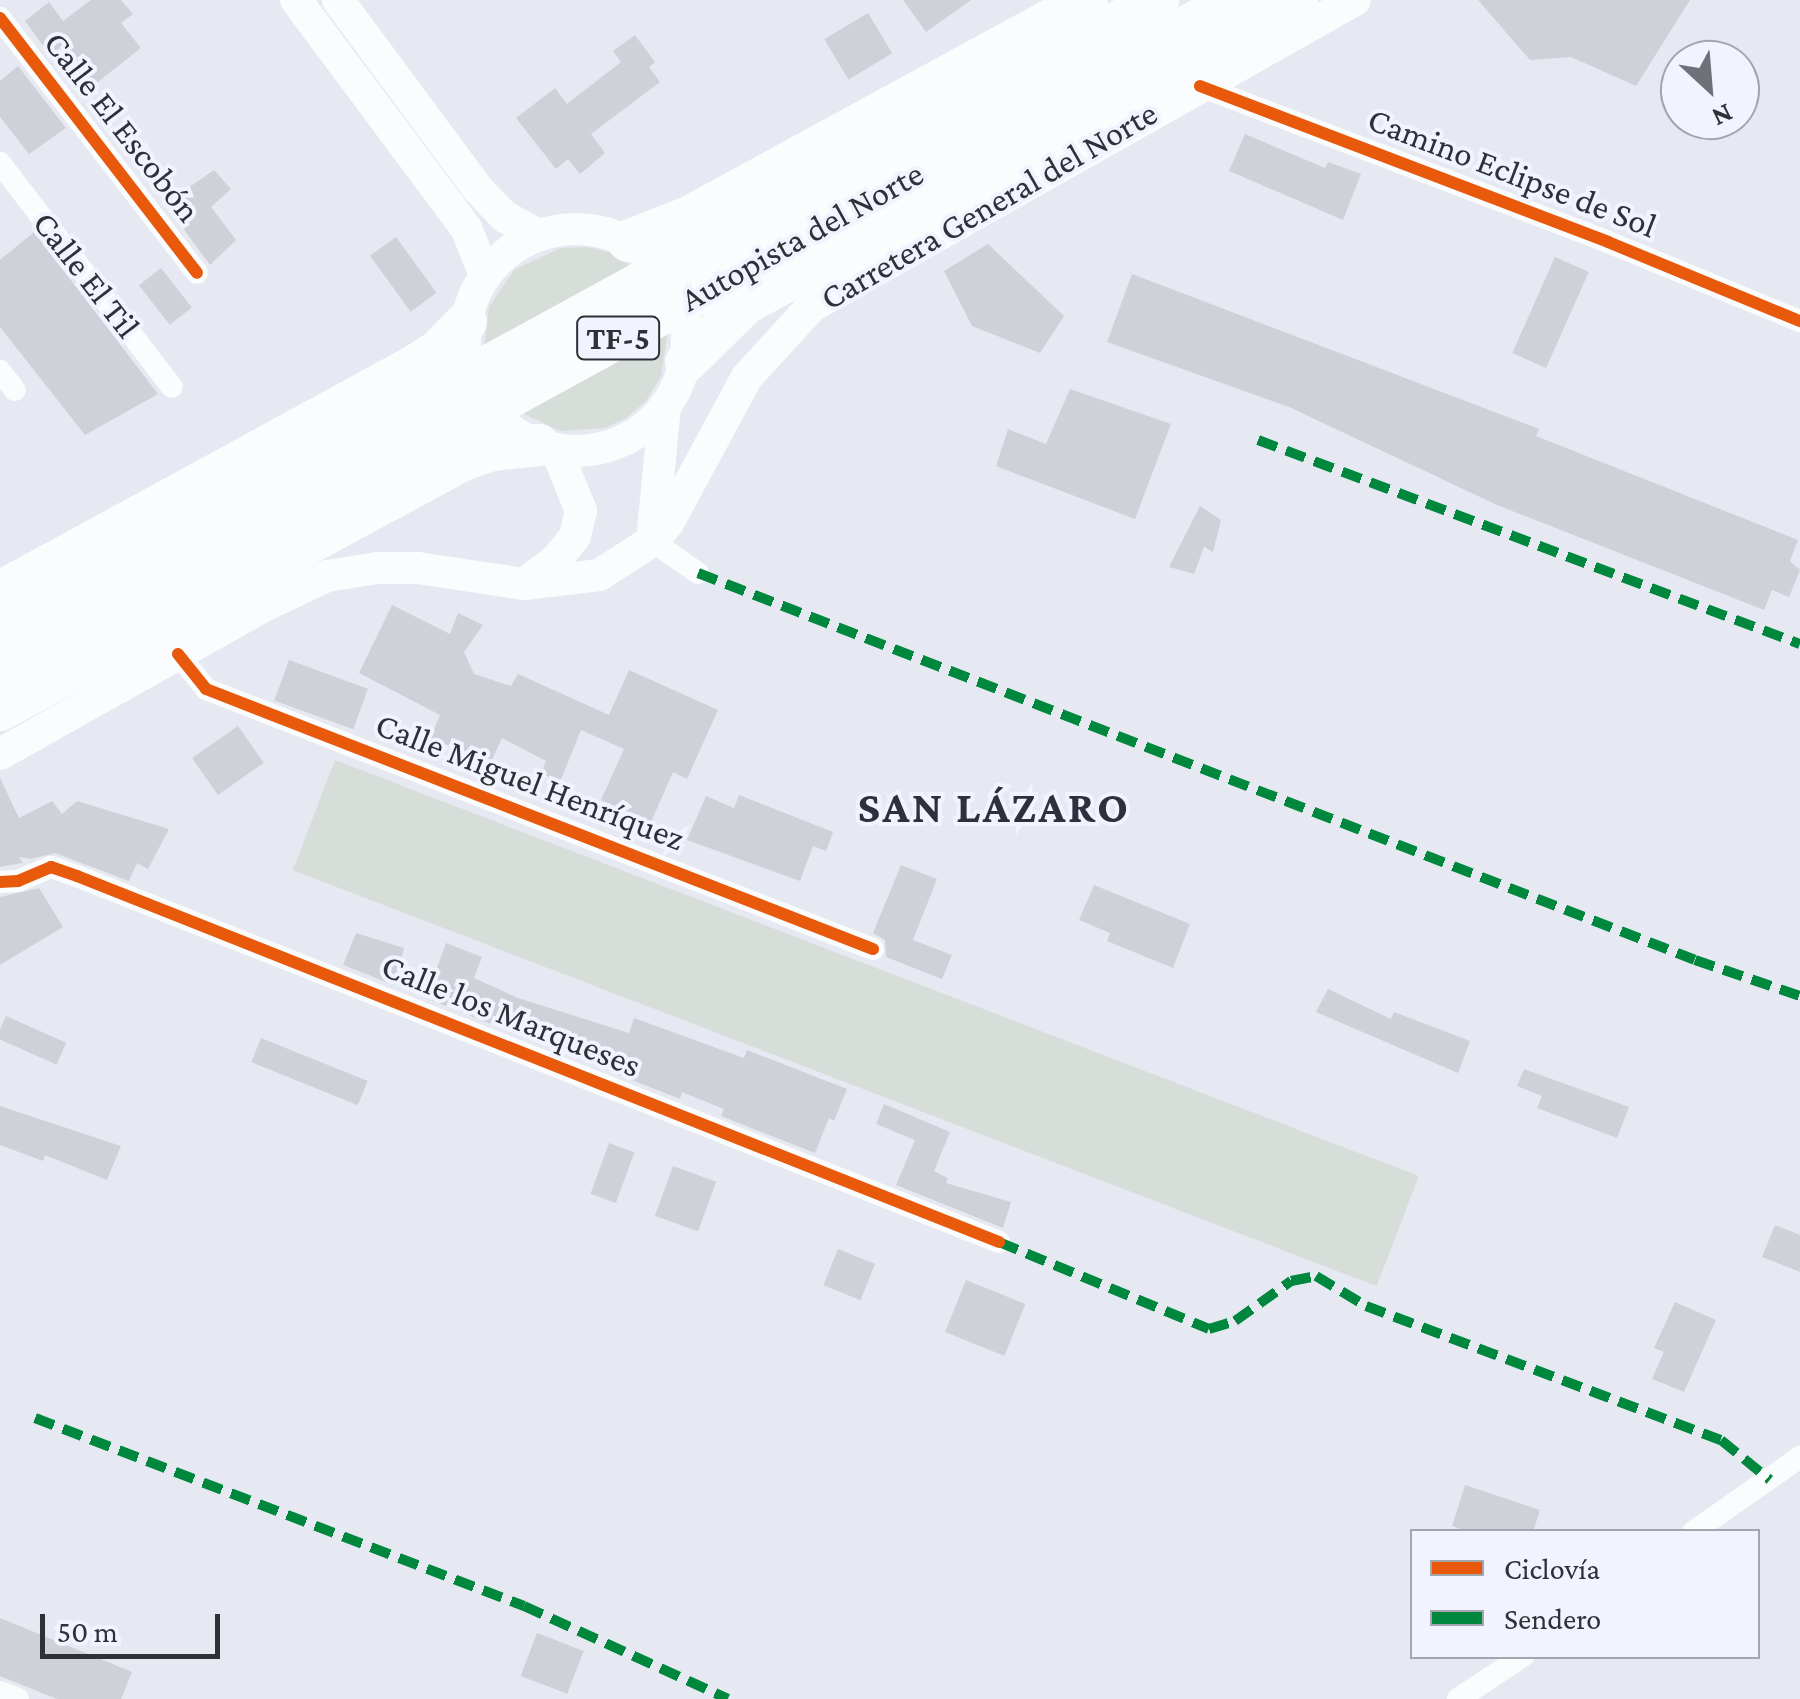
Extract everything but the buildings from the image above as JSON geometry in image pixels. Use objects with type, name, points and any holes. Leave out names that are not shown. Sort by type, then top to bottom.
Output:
[{"type":"highway","points":[[641,250],[691,216],[1086,0]]},
{"type":"highway","name":"Autopista del Norte","points":[[0,634],[1158,0]]},
{"type":"highway","name":"Autopista del Norte","points":[[0,676],[1236,0]]},
{"type":"highway","points":[[687,348],[745,304],[1296,0]]},
{"type":"highway","points":[[0,592],[414,366],[465,332]]},
{"type":"highway","points":[[0,710],[463,460],[492,450],[537,443]]},
{"type":"main road","points":[[296,0],[466,228],[485,275]]},
{"type":"main road","points":[[338,0],[477,188],[505,216],[539,235]]},
{"type":"main road","name":"Carretera General del Norte","points":[[0,754],[327,576],[377,568],[418,568],[524,584],[599,575],[652,541],[691,486],[727,408],[748,377],[782,334],[812,306],[1355,0]]},
{"type":"main road","points":[[524,584],[554,562],[575,536],[581,511],[537,443],[482,401],[468,367],[465,332],[485,275],[507,253],[539,235],[592,229],[641,250],[682,302],[687,348],[665,407],[652,541]]},
{"type":"main road","points":[[537,443],[596,450],[623,440],[665,407]]},
{"type":"street","name":"Calle El Escobón","points":[[0,18],[197,273]]},
{"type":"street","name":"Camino Eclipse de Sol","points":[[1200,86],[1590,234],[1800,320]]},
{"type":"street","name":"Calle El Til","points":[[0,163],[172,387]]},
{"type":"street","points":[[0,371],[15,390]]},
{"type":"street","points":[[652,541],[698,573]]},
{"type":"street","name":"Calle Miguel Henríquez","points":[[178,654],[206,689],[873,949]]},
{"type":"street","name":"Calle los Marqueses","points":[[0,882],[18,882],[52,867],[78,876],[999,1242]]},
{"type":"street","points":[[1697,1529],[1800,1456]]},
{"type":"street","points":[[1458,1699],[1518,1659]]},
{"type":"street","points":[[0,1692],[18,1699]]},
{"type":"shaded area","points":[[587,247],[612,253],[632,267],[484,348],[489,307],[514,270],[560,248]]},
{"type":"shaded area","points":[[668,330],[661,376],[646,401],[626,418],[605,428],[560,431],[520,412]]},
{"type":"shaded area","points":[[335,760],[1419,1176],[1377,1286],[293,870]]},
{"type":"marked path","points":[[1258,440],[1800,644]]},
{"type":"marked path","points":[[698,573],[1695,960],[1800,996]]},
{"type":"marked path","points":[[999,1242],[1209,1329],[1235,1321],[1291,1281],[1316,1276],[1366,1306],[1721,1440],[1770,1480]]},
{"type":"marked path","points":[[35,1418],[524,1606],[728,1699]]},
{"type":"cycle path","points":[[0,18],[197,273]]},
{"type":"cycle path","points":[[1200,86],[1608,242],[1800,321]]},
{"type":"cycle path","points":[[178,654],[206,689],[873,949]]},
{"type":"cycle path","points":[[0,882],[18,881],[51,867],[77,876],[999,1242]]},
{"type":"district","name":"SAN LÁZARO","points":[[994,808]]}]
